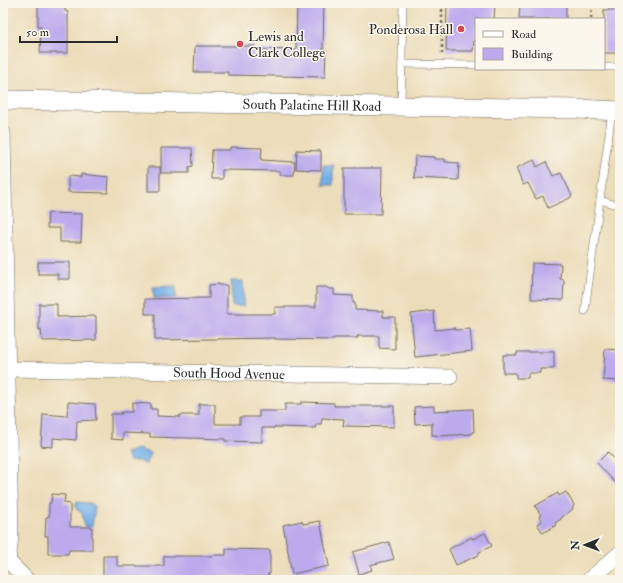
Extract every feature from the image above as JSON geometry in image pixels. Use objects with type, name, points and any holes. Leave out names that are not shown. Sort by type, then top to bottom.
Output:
[{"type":"street","name":"South Palatine Hill Road","points":[[3,100],[577,109],[616,111]]},
{"type":"street","points":[[3,133],[11,536],[6,558],[27,580]]},
{"type":"street","name":"South Hood Avenue","points":[[8,369],[450,377]]},
{"type":"street","points":[[589,580],[620,553]]},
{"type":"lane","points":[[401,106],[403,3]]},
{"type":"lane","points":[[402,64],[475,65]]},
{"type":"lane","points":[[605,67],[620,67]]},
{"type":"lane","points":[[585,311],[600,200],[616,111]]},
{"type":"lane","points":[[600,200],[613,204],[620,204]]},
{"type":"path","points":[[442,3],[442,64]]},
{"type":"path","points":[[591,18],[592,3]]},
{"type":"water","points":[[323,165],[333,165],[333,185],[323,185]]},
{"type":"water","points":[[231,281],[243,281],[244,306],[232,306]]},
{"type":"water","points":[[176,286],[176,298],[154,298],[153,287]]},
{"type":"water","points":[[138,449],[150,453],[146,464],[138,461],[129,461],[125,453]]},
{"type":"water","points":[[76,502],[90,503],[95,507],[92,527],[84,526],[82,513],[76,509]]},
{"type":"building","points":[[38,3],[65,3],[65,11],[68,12],[68,53],[40,53],[41,27],[38,27]]},
{"type":"building","points":[[297,3],[324,3],[323,50],[326,50],[325,77],[228,75],[228,72],[194,72],[195,46],[255,46],[255,49],[296,50]]},
{"type":"building","name":"Ponderosa Hall","points":[[447,3],[495,3],[494,18],[475,18],[475,40],[473,51],[446,51]]},
{"type":"building","points":[[520,3],[566,3],[566,18],[519,18]]},
{"type":"building","points":[[604,10],[620,10],[620,53],[605,53]]},
{"type":"building","points":[[230,147],[262,148],[261,160],[295,162],[294,175],[280,175],[280,171],[222,170],[222,179],[211,179],[212,150],[230,150]]},
{"type":"building","points":[[161,148],[192,148],[193,166],[189,167],[189,173],[161,173]]},
{"type":"building","points":[[297,150],[321,151],[321,170],[296,169]]},
{"type":"building","points":[[415,156],[434,157],[434,159],[445,159],[445,162],[459,163],[458,180],[414,178]]},
{"type":"building","points":[[534,160],[537,167],[546,162],[553,176],[561,173],[572,196],[570,198],[548,208],[543,196],[536,199],[528,183],[523,185],[516,168]]},
{"type":"building","points":[[148,167],[160,167],[160,191],[148,191]]},
{"type":"building","points":[[344,168],[382,168],[381,214],[344,214]]},
{"type":"building","points":[[81,174],[109,177],[108,193],[68,192],[68,176],[81,177]]},
{"type":"building","points":[[48,213],[82,214],[81,242],[60,242],[60,228],[47,228]]},
{"type":"building","points":[[38,262],[70,262],[70,279],[58,279],[58,274],[38,274]]},
{"type":"building","points":[[532,263],[561,264],[560,279],[564,280],[563,300],[531,299]]},
{"type":"building","points":[[209,285],[227,285],[227,314],[275,314],[275,307],[316,307],[316,287],[334,289],[334,295],[353,296],[355,310],[383,311],[383,317],[395,317],[395,349],[379,348],[379,336],[334,338],[334,340],[275,338],[155,340],[155,314],[145,314],[145,299],[209,298]]},
{"type":"building","points":[[39,304],[57,304],[57,317],[96,316],[96,340],[42,341],[41,329],[39,330]]},
{"type":"building","points":[[434,311],[435,330],[455,328],[455,330],[470,329],[472,351],[415,357],[411,314]]},
{"type":"building","points":[[605,349],[620,350],[620,381],[603,380]]},
{"type":"building","points":[[517,352],[554,352],[554,369],[540,369],[540,373],[528,373],[528,378],[516,378],[516,373],[503,373],[503,355],[517,355]]},
{"type":"building","points":[[68,402],[95,404],[96,420],[77,421],[76,440],[53,438],[53,447],[41,446],[43,414],[67,416]]},
{"type":"building","points":[[301,402],[334,403],[334,406],[394,406],[394,427],[343,426],[344,419],[322,418],[321,424],[316,424],[315,428],[262,428],[262,442],[225,441],[225,439],[150,437],[150,434],[123,433],[123,440],[111,439],[111,414],[132,412],[132,403],[151,404],[151,409],[157,409],[157,416],[180,417],[180,415],[199,415],[199,404],[215,404],[215,424],[240,424],[240,417],[259,417],[259,411],[285,411],[285,404],[301,404]]},
{"type":"building","points":[[434,406],[434,411],[473,409],[474,432],[472,432],[472,434],[436,436],[432,435],[432,423],[415,424],[414,407]]},
{"type":"building","points":[[608,452],[620,465],[620,488],[597,463]]},
{"type":"building","points":[[566,492],[574,505],[572,510],[555,523],[556,525],[543,533],[537,524],[542,521],[539,517],[541,515],[535,506],[558,493],[559,496]]},
{"type":"building","points":[[52,494],[65,495],[64,503],[70,504],[70,527],[92,527],[92,550],[69,550],[68,554],[48,554],[48,536],[45,536],[46,517],[49,517],[49,503],[51,503]]},
{"type":"building","points":[[302,521],[303,524],[320,521],[329,566],[292,574],[283,525]]},
{"type":"building","points":[[485,533],[492,546],[479,552],[479,555],[456,565],[449,549],[472,537],[473,539]]},
{"type":"building","points":[[389,542],[394,559],[370,565],[372,570],[359,574],[353,552]]},
{"type":"building","points":[[226,549],[270,550],[270,574],[268,574],[267,577],[201,576],[201,579],[190,580],[103,580],[103,556],[117,556],[117,566],[164,566],[164,556],[226,555]]},
{"type":"place","name":"Ponderosa Hall","points":[[461,29]]},
{"type":"place","name":"Lewis and Clark College","points":[[240,44]]}]
